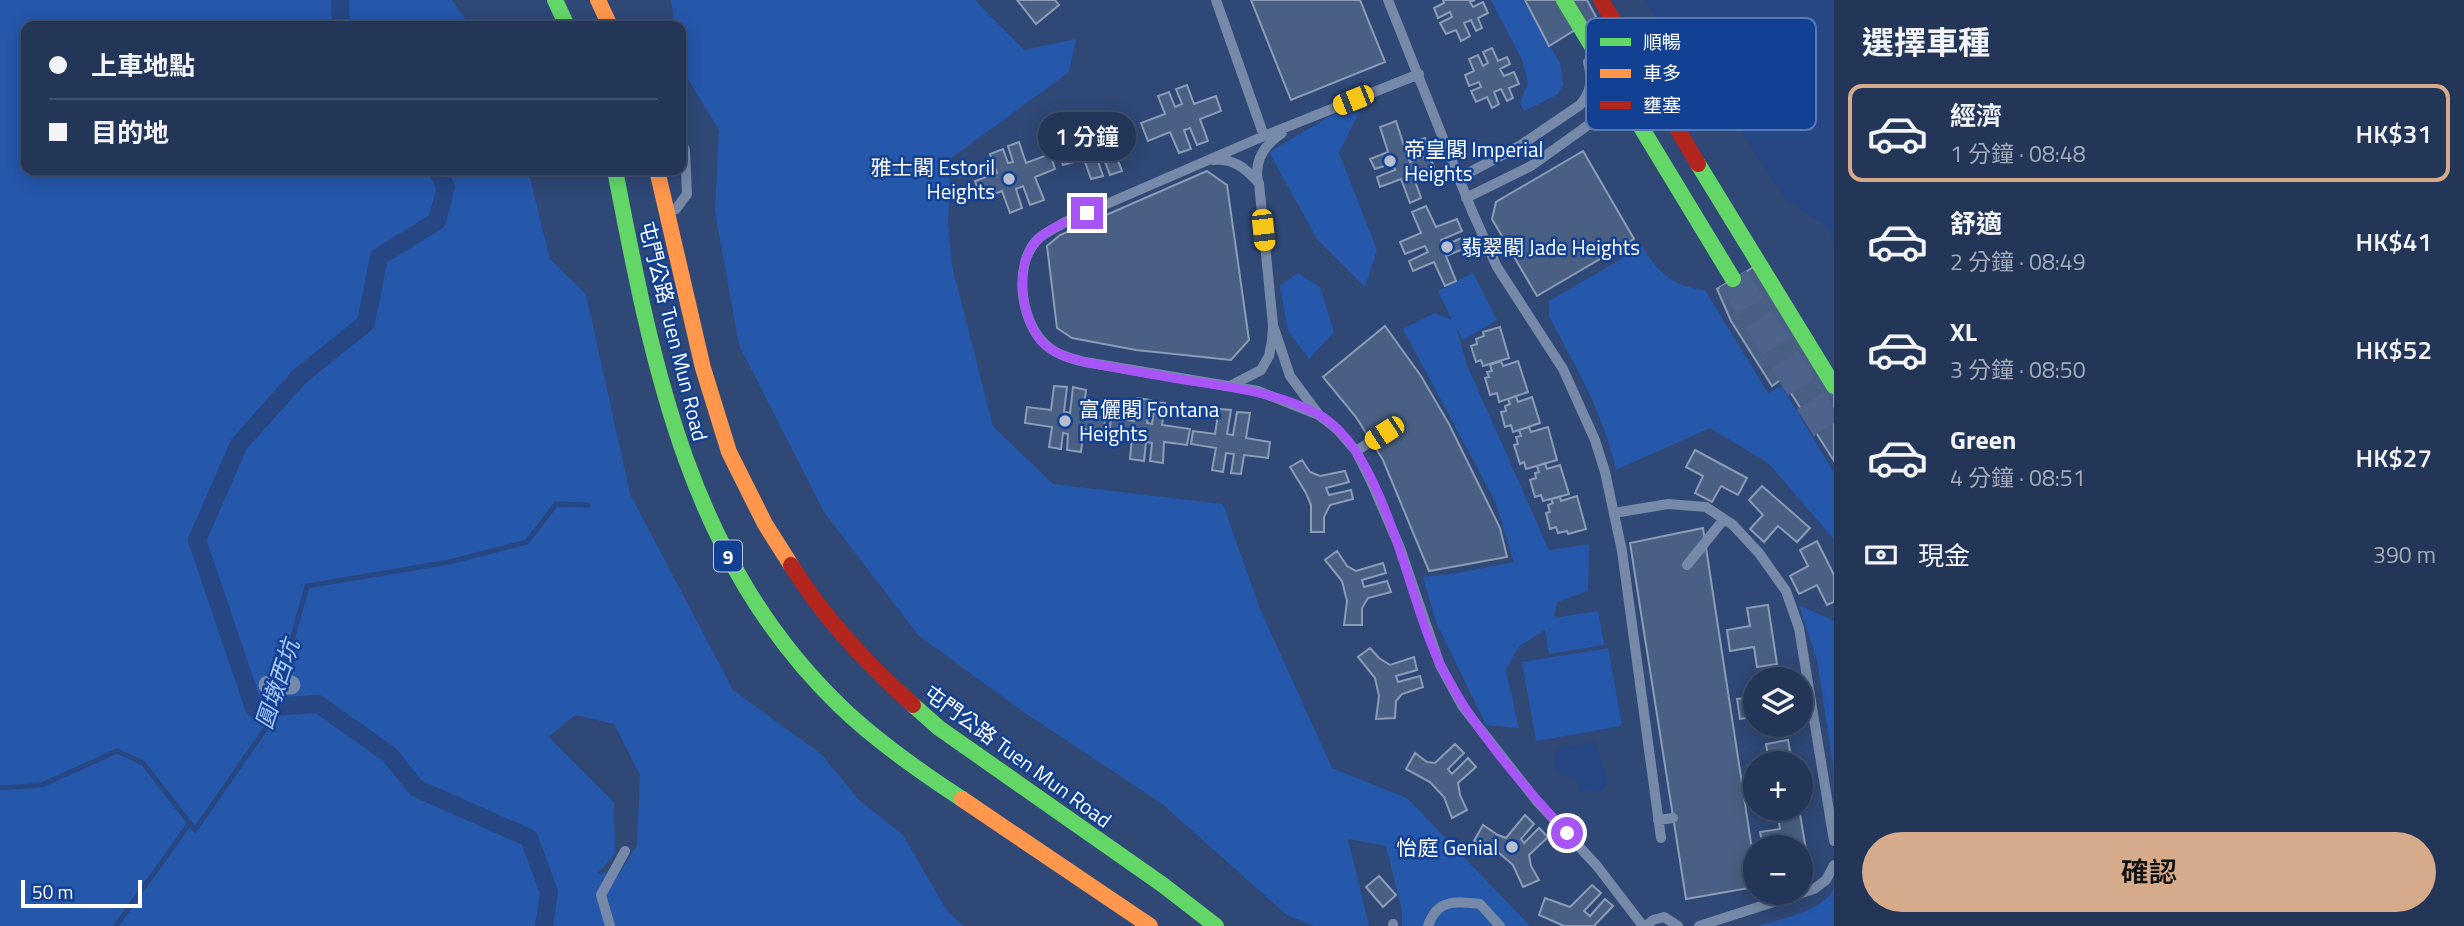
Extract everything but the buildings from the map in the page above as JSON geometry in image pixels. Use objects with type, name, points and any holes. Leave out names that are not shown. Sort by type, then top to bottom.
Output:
[{"type":"main road","points":[[555,0],[565,21]]},
{"type":"main road","points":[[598,0],[608,21]]},
{"type":"main road","points":[[1601,0],[1611,18]]},
{"type":"main road","points":[[1569,7],[1586,35]]},
{"type":"main road","points":[[1643,130],[1733,279]]},
{"type":"main road","points":[[1677,130],[1834,386]]},
{"type":"main road","name":"屯門公路 Tuen Mun Road","points":[[616,175],[655,358],[679,446],[716,533],[747,589],[771,625],[829,694],[882,743],[927,778],[1015,833],[1150,926]]},
{"type":"main road","name":"屯門公路 Tuen Mun Road","points":[[658,175],[703,368],[729,452],[765,524],[804,586],[877,673],[939,728],[1216,926]]},
{"type":"street","points":[[1601,0],[1609,18]]},
{"type":"street","points":[[268,685],[290,685]]},
{"type":"lane","points":[[1216,0],[1264,136]]},
{"type":"lane","points":[[1387,1],[1419,74],[1466,198],[1497,267],[1563,369],[1595,440],[1622,551],[1661,838]]},
{"type":"lane","points":[[1569,7],[1586,60]]},
{"type":"lane","points":[[1319,415],[1258,391],[1085,362],[1060,355],[1042,342],[1029,322],[1024,296],[1027,255],[1038,239],[1065,222],[1264,136],[1419,74]]},
{"type":"lane","points":[[1459,178],[1521,145],[1580,105],[1586,97]]},
{"type":"lane","points":[[1300,122],[1276,137],[1265,148],[1256,172],[1273,325],[1290,376],[1319,415],[1337,429],[1356,451],[1400,548],[1440,665],[1463,707],[1536,800],[1597,866],[1645,926],[1664,917],[1678,926]]},
{"type":"lane","points":[[1466,198],[1531,166],[1586,127]]},
{"type":"lane","points":[[1196,165],[1224,159],[1247,170],[1259,183]]},
{"type":"lane","points":[[668,219],[687,194],[686,172]]},
{"type":"lane","points":[[1229,386],[1261,369],[1269,356],[1273,325]]},
{"type":"lane","points":[[1356,451],[1384,433]]},
{"type":"lane","points":[[1614,513],[1668,503],[1706,508],[1733,525],[1759,553],[1786,591],[1799,628],[1834,841]]},
{"type":"lane","points":[[1687,565],[1724,519]]},
{"type":"lane","points":[[1658,820],[1673,818]]},
{"type":"lane","points":[[610,926],[601,895],[625,851]]},
{"type":"lane","points":[[1699,926],[1814,889],[1826,880],[1834,865]]},
{"type":"lane","points":[[1427,926],[1433,912],[1447,903],[1463,902],[1480,904],[1500,926]]},
{"type":"shaded area","points":[[0,0],[452,0],[467,21],[21,21],[21,175],[529,175],[550,259],[586,294],[630,494],[733,690],[821,754],[858,799],[903,835],[947,911],[964,926],[0,926]],"holes":[[[575,715],[614,724],[640,775],[637,845],[619,874],[597,874],[615,854],[614,802],[549,737]]]},
{"type":"shaded area","points":[[671,0],[975,0],[1024,50],[1076,39],[1069,72],[951,158],[948,223],[952,266],[993,426],[1053,484],[1223,504],[1260,609],[1332,768],[1407,798],[1530,926],[1402,926],[1402,910],[1386,846],[1348,839],[1369,926],[1314,926],[1287,915],[1161,803],[1022,711],[918,635],[824,512],[739,345],[715,211],[719,130],[686,76],[686,21],[674,21]]},
{"type":"shaded area","points":[[1491,0],[1523,0],[1560,63],[1563,85],[1557,95],[1524,111],[1520,103],[1528,82],[1522,60]]},
{"type":"shaded area","points":[[1644,0],[1834,0],[1834,246],[1829,228],[1785,199],[1740,130],[1816,130],[1816,18],[1655,18]]},
{"type":"shaded area","points":[[1359,112],[1339,153],[1377,250],[1365,287],[1317,239],[1269,152],[1334,114]]},
{"type":"shaded area","points":[[1642,247],[1661,271],[1675,282],[1705,290],[1768,393],[1782,386],[1834,473],[1834,539],[1768,463],[1710,428],[1616,470],[1596,410],[1549,316],[1549,301]]},
{"type":"shaded area","points":[[1298,273],[1320,287],[1334,332],[1309,359],[1288,331],[1280,286]]},
{"type":"shaded area","points":[[1473,273],[1497,320],[1463,340],[1456,327],[1467,365],[1549,550],[1589,544],[1588,591],[1557,602],[1554,618],[1598,611],[1604,645],[1549,654],[1545,630],[1518,647],[1506,670],[1519,728],[1486,725],[1436,622],[1423,577],[1514,562],[1495,501],[1403,329],[1435,313],[1452,320],[1438,291]]},
{"type":"shaded area","points":[[1799,605],[1834,621],[1834,771],[1817,660]]},
{"type":"shaded area","points":[[1608,648],[1622,726],[1536,741],[1522,662]]},
{"type":"shaded area","points":[[1595,742],[1608,783],[1603,790],[1596,793],[1580,789],[1576,777],[1559,773],[1555,765],[1558,748]]},
{"type":"shaded area","points":[[1834,888],[1834,926],[1758,926],[1789,917],[1821,903]]},
{"type":"waterway","points":[[340,0],[341,21]]},
{"type":"waterway","points":[[440,175],[446,187],[437,221],[379,257],[366,323],[300,376],[239,444],[197,540],[254,708],[318,704],[390,755],[416,788],[529,838],[549,892],[544,926]]},
{"type":"waterway","name":"圓墩西坑","points":[[281,680],[307,586],[449,562],[527,542],[556,504],[588,505]]},
{"type":"waterway","name":"圓墩西坑","points":[[0,788],[42,785],[117,751],[143,763],[195,830],[266,728],[278,690]]},
{"type":"waterway","points":[[116,926],[190,823]]},
{"type":"tunnel","points":[[1733,279],[1834,438]]},
{"type":"traffic: fast","points":[[555,0],[565,21]]},
{"type":"traffic: fast","points":[[1564,0],[1586,36]]},
{"type":"traffic: fast","points":[[1643,130],[1733,279]]},
{"type":"traffic: fast","points":[[1698,164],[1834,386]]},
{"type":"traffic: fast","points":[[616,175],[645,316],[685,457],[712,524],[746,588],[788,648],[839,705],[898,755],[962,799]]},
{"type":"traffic: fast","points":[[913,705],[939,728],[1163,885],[1216,926]]},
{"type":"traffic: slow","points":[[598,0],[608,21]]},
{"type":"traffic: slow","points":[[658,175],[703,368],[729,452],[765,524],[791,565]]},
{"type":"traffic: slow","points":[[962,799],[1150,926]]},
{"type":"traffic: jam","points":[[1601,0],[1612,18]]},
{"type":"traffic: jam","points":[[1678,130],[1698,164]]},
{"type":"traffic: jam","points":[[791,565],[817,603],[847,639],[913,705]]},
{"type":"place","name":"帝皇閣 Imperial Heights","points":[[1390,161]]},
{"type":"place","name":"雅士閣 Estoril Heights","points":[[1009,179]]},
{"type":"place","name":"翡翠閣 Jade Heights","points":[[1447,247]]},
{"type":"place","name":"富儷閣 Fontana Heights","points":[[1065,421]]},
{"type":"place","name":"怡庭 Genial","points":[[1512,847]]},
{"type":"route","points":[[1087,213],[1065,222],[1038,239],[1027,255],[1024,296],[1029,322],[1042,342],[1060,355],[1085,362],[1258,391],[1319,415],[1337,429],[1356,451],[1371,481],[1400,548],[1440,665],[1463,707],[1536,800],[1567,833]]}]
